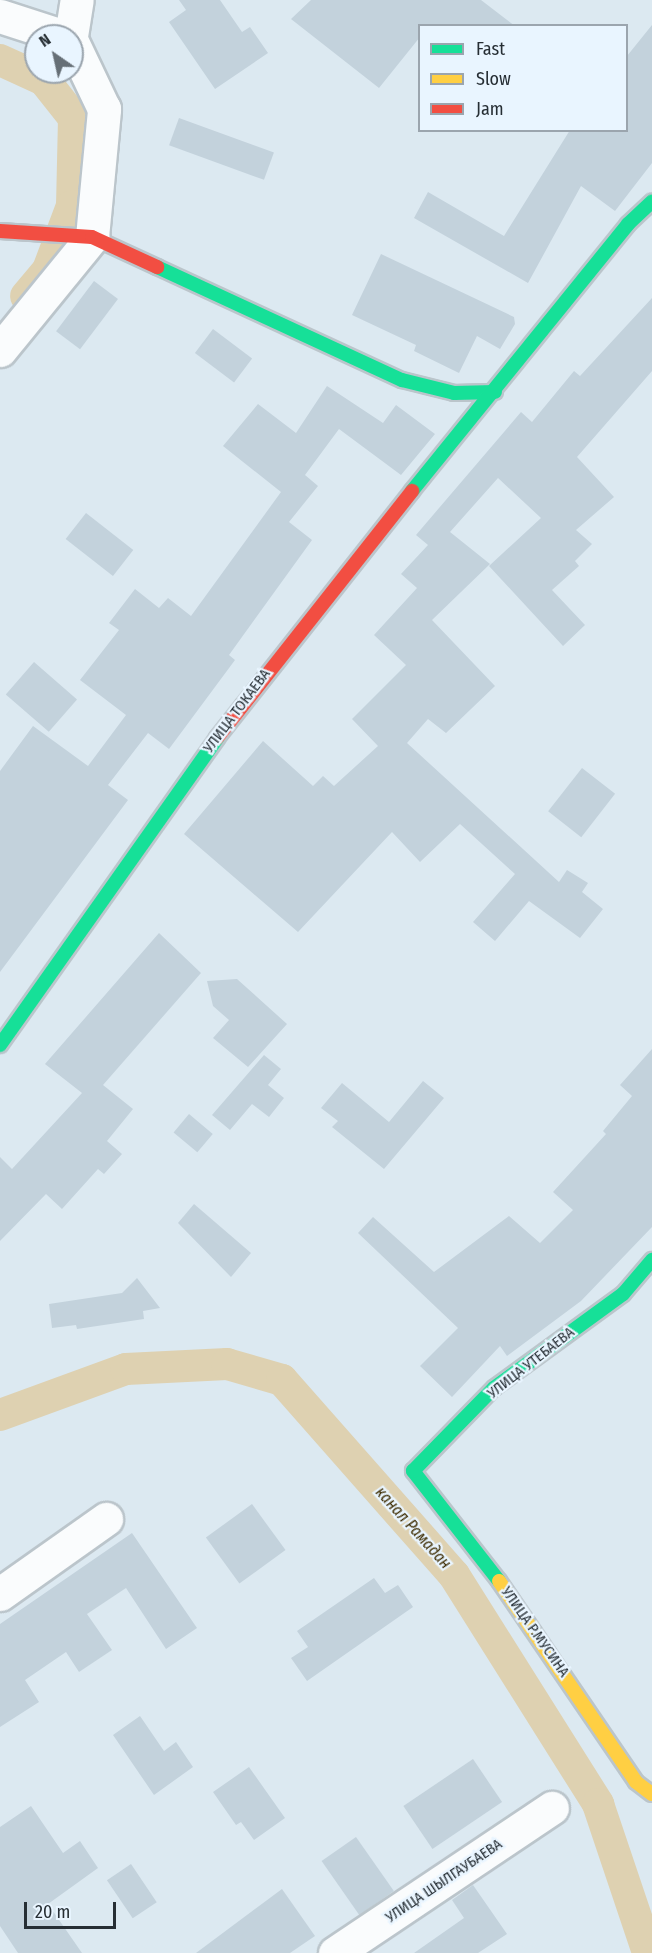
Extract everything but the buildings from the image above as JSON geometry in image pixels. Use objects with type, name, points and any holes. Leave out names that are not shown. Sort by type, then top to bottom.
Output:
[{"type":"street","points":[[74,24],[77,0]]},
{"type":"street","points":[[7,14],[32,24]]},
{"type":"street","points":[[0,350],[92,237],[104,109],[84,67]]},
{"type":"street","name":"УЛИЦА ТОКАЕВА","points":[[0,1045],[111,883],[261,678],[495,393],[623,231],[652,202]]},
{"type":"street","points":[[0,231],[18,229],[92,237],[402,380],[454,393],[495,393]]},
{"type":"street","name":"УЛИЦА УТЕБАЕВА","points":[[413,1471],[494,1388],[623,1294],[652,1260]]},
{"type":"street","name":"УЛИЦА Р.МУСИНА","points":[[413,1471],[464,1532],[540,1638],[636,1782],[652,1794]]},
{"type":"street","points":[[0,1594],[106,1519]]},
{"type":"street","name":"УЛИЦА ШЫЛГАУБАЕВА","points":[[335,1953],[552,1808]]},
{"type":"waterway","name":"канал Рамадан","points":[[0,60],[44,80],[74,118],[72,206],[48,270],[26,296]]},
{"type":"waterway","name":"канал Рамадан","points":[[0,1415],[126,1369],[227,1364],[282,1380],[454,1575],[598,1804],[648,1953]]},
{"type":"traffic: fast","points":[[412,491],[628,224],[652,202]]},
{"type":"traffic: fast","points":[[157,267],[402,380],[454,393],[495,392]]},
{"type":"traffic: fast","points":[[0,1045],[217,738]]},
{"type":"traffic: fast","points":[[499,1581],[413,1471],[494,1388],[623,1294],[652,1260]]},
{"type":"traffic: slow","points":[[499,1581],[636,1782],[652,1794]]},
{"type":"traffic: jam","points":[[0,231],[92,237],[157,267]]},
{"type":"traffic: jam","points":[[217,738],[412,491]]}]
